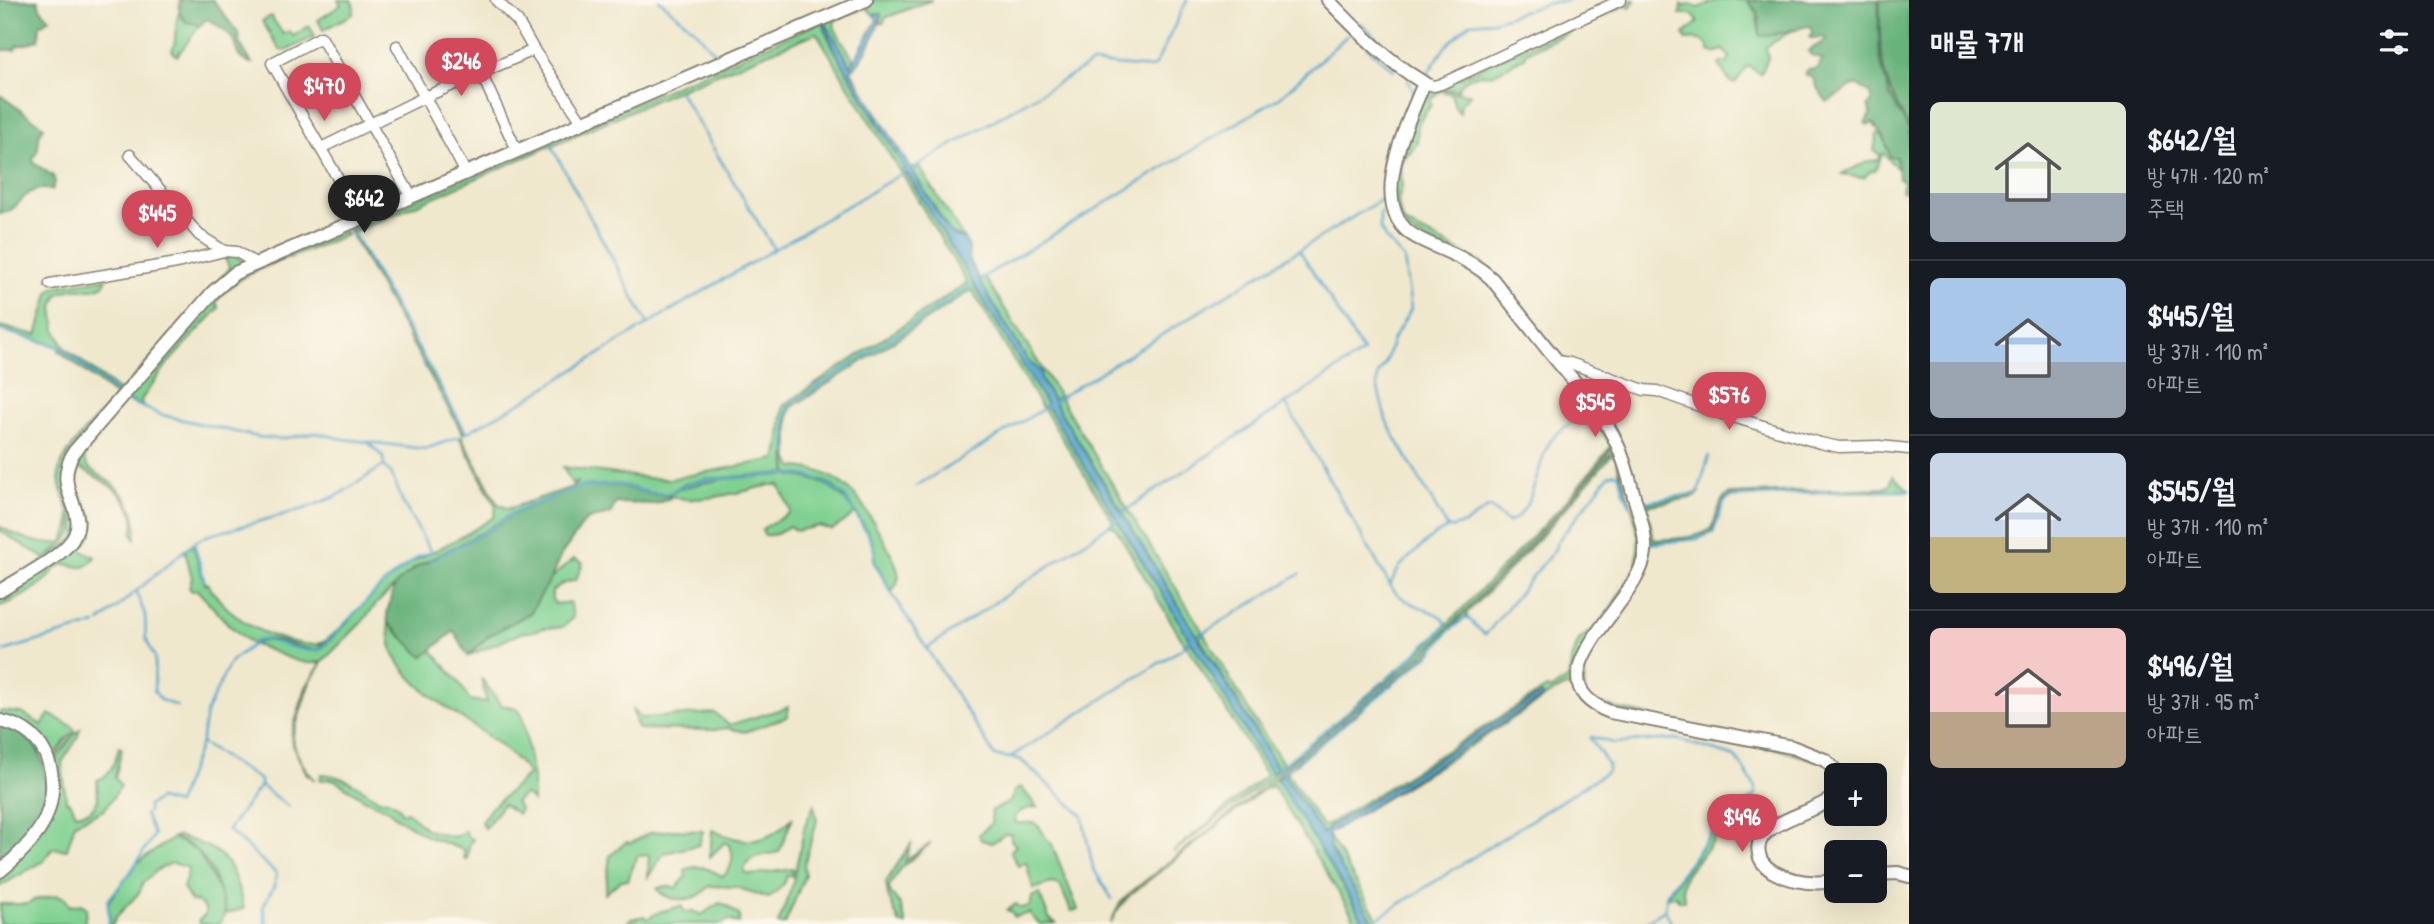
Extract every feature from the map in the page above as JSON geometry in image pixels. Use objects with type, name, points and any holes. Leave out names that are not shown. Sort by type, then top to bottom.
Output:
[{"type":"street","points":[[496,0],[518,22],[583,122]]},
{"type":"street","points":[[0,591],[65,548],[75,534],[78,520],[65,477],[68,462],[74,452],[221,284],[235,272],[866,0]]},
{"type":"street","points":[[1328,0],[1387,57],[1424,83],[1434,86],[1621,0]]},
{"type":"street","points":[[361,219],[272,62],[321,37],[411,196]]},
{"type":"street","points":[[397,46],[466,173]]},
{"type":"street","points":[[321,148],[425,97],[534,50]]},
{"type":"street","points":[[481,73],[517,150]]},
{"type":"street","points":[[1424,83],[1405,124],[1398,149],[1392,183],[1396,215],[1406,230],[1414,236],[1468,261],[1485,273],[1600,416],[1618,444],[1636,502],[1644,543],[1644,558],[1637,579],[1581,658],[1577,682],[1583,695],[1596,706],[1610,712],[1792,747],[1828,763]]},
{"type":"street","points":[[130,155],[199,235],[224,251]]},
{"type":"street","points":[[50,284],[177,263],[224,251],[237,252],[255,262]]},
{"type":"street","points":[[1558,362],[1570,363],[1644,390],[1657,391],[1701,408],[1820,443],[1839,447],[1879,446],[1909,449]]},
{"type":"street","points":[[0,721],[18,726],[38,740],[50,766],[52,786],[49,806],[41,827],[28,846],[0,871]]},
{"type":"street","points":[[1824,804],[1769,829],[1761,837],[1758,849],[1760,859],[1774,872],[1812,883],[1824,882]]},
{"type":"street","points":[[1887,873],[1909,876]]},
{"type":"green space","points":[[0,0],[38,0],[40,8],[50,19],[40,25],[39,39],[16,46],[15,50],[0,50]]},
{"type":"green space","points":[[180,0],[213,0],[238,33],[238,41],[252,63],[239,56],[234,41],[217,25],[207,19],[200,25],[186,22],[179,12]]},
{"type":"green space","points":[[338,0],[351,0],[353,14],[323,30],[318,20],[341,5]]},
{"type":"green space","points":[[871,0],[932,0],[885,18],[884,23],[880,24],[881,14],[875,16],[865,7],[834,21],[835,29],[854,60],[851,66],[825,22],[826,33],[835,51],[905,169],[900,172],[816,33],[676,91],[354,232],[351,229],[465,432],[463,434],[348,229]]},
{"type":"green space","points":[[1628,0],[1635,0],[1630,8],[1626,5],[1527,52],[1525,57],[1492,75],[1479,74],[1461,84],[1458,90],[1444,88],[1443,85]]},
{"type":"green space","points":[[1718,0],[1747,0],[1758,13],[1760,36],[1798,27],[1766,47],[1768,58],[1761,74],[1748,66],[1735,83],[1731,83],[1719,65],[1721,62],[1727,63],[1730,57],[1723,50],[1714,53],[1709,51],[1704,42],[1686,40],[1684,34],[1698,22],[1692,14],[1680,14],[1681,4],[1684,7],[1691,4],[1698,8]]},
{"type":"green space","points":[[1747,0],[1878,0],[1880,61],[1890,96],[1909,130],[1909,200],[1908,193],[1901,190],[1905,181],[1899,179],[1897,157],[1890,157],[1885,140],[1873,123],[1865,123],[1871,114],[1868,106],[1872,101],[1870,94],[1858,85],[1852,86],[1827,102],[1814,79],[1805,74],[1807,70],[1816,69],[1823,59],[1811,55],[1808,51],[1826,40],[1825,37],[1810,37],[1810,26],[1760,36],[1758,13]]},
{"type":"green space","points":[[1880,0],[1909,0],[1909,128],[1892,94],[1883,66]]},
{"type":"green space","points":[[179,12],[182,18],[200,25],[177,56],[172,51]]},
{"type":"green space","points":[[271,16],[283,34],[290,31],[293,36],[309,26],[315,36],[286,51],[280,50],[262,21]]},
{"type":"green space","points":[[1442,86],[1444,90],[1471,94],[1461,103],[1460,113],[1451,94],[1441,91],[1430,99],[1431,105],[1418,123],[1417,144],[1404,158],[1401,167],[1402,186],[1398,200],[1400,214],[1409,225],[1482,263],[1523,309],[1520,313],[1481,267],[1413,234],[1400,220],[1394,202],[1393,183],[1402,142],[1425,87]]},
{"type":"green space","points":[[0,95],[44,127],[39,134],[34,163],[53,176],[55,182],[52,190],[34,190],[13,208],[0,214]]},
{"type":"green space","points":[[1879,132],[1885,140],[1890,157],[1897,157],[1898,169],[1883,153],[1876,169],[1865,177],[1842,174],[1869,161],[1879,160],[1880,155],[1874,151]]},
{"type":"green space","points":[[919,166],[964,239],[950,233],[912,170]]},
{"type":"green space","points":[[907,173],[1047,405],[1042,408],[972,290],[791,408],[789,459],[793,467],[832,477],[857,498],[896,565],[898,578],[892,592],[874,561],[868,534],[842,494],[814,477],[788,473],[787,416],[790,406],[797,401],[970,287],[789,405],[786,416],[786,473],[705,479],[685,484],[667,494],[619,484],[581,486],[514,512],[483,532],[414,568],[323,661],[310,682],[293,735],[300,759],[315,780],[307,774],[292,744],[291,735],[306,687],[322,662],[296,661],[254,645],[270,641],[303,650],[320,650],[392,576],[494,517],[496,507],[460,438],[462,437],[497,503],[508,509],[572,487],[578,482],[572,484],[563,467],[670,479],[776,459],[784,405],[967,283],[903,175]]},
{"type":"green space","points":[[345,231],[347,235],[288,257],[231,286],[216,302],[219,308],[169,362],[141,400],[143,407],[126,399],[230,279]]},
{"type":"green space","points":[[233,254],[244,262],[68,457],[73,512],[72,534],[46,559],[0,531],[0,527],[38,542],[63,542],[70,522],[60,484],[61,465],[82,434],[117,397],[59,351],[59,348],[120,395],[60,347],[0,329],[0,326],[37,335],[50,290],[58,286],[107,278],[103,286],[73,289],[58,294],[53,306],[56,331],[65,348],[121,392],[230,268],[223,255]]},
{"type":"green space","points":[[985,277],[1059,396],[1053,400],[1041,379],[1041,372],[1028,361],[981,284]]},
{"type":"green space","points":[[1060,398],[1127,508],[1122,511],[1054,402]]},
{"type":"green space","points":[[1048,407],[1117,519],[1114,523],[1044,409]]},
{"type":"green space","points":[[1595,416],[1612,440],[1613,447],[1535,538],[1428,649],[1280,771],[1173,852],[1266,775],[1187,642],[1190,640],[1271,773],[1279,769],[1427,645],[1563,505],[1611,446],[1594,419]]},
{"type":"green space","points":[[84,443],[87,465],[119,490],[130,504],[135,520],[135,539],[132,533],[134,521],[125,500],[107,484],[76,466],[74,482],[89,510],[93,525],[87,542],[80,550],[95,557],[85,566],[67,564],[57,567],[33,590],[0,606],[0,593],[76,537],[67,475]]},
{"type":"green space","points":[[1614,451],[1616,456],[1611,456],[1538,540],[1466,614],[1469,619],[1466,617],[1450,629],[1431,653],[1277,779],[1366,924],[1358,924],[1273,786],[1264,789],[1130,895],[1110,924],[1120,903],[1131,892],[1430,651],[1451,627],[1537,539],[1604,460]]},
{"type":"green space","points":[[1617,460],[1641,535],[1640,565],[1583,650],[1585,701],[1761,742],[1816,760],[1770,747],[1766,749],[1765,745],[1584,703],[1573,687],[1567,686],[1328,834],[1542,697],[1541,694],[1322,834],[1284,775],[1287,772],[1322,826],[1327,825],[1540,692],[1547,688],[1550,690],[1568,679],[1572,657],[1579,640],[1600,624],[1636,569],[1639,538]]},
{"type":"green space","points":[[787,475],[808,478],[835,490],[855,514],[832,530],[819,526],[796,531],[788,526],[777,534],[764,535],[762,529],[789,513],[790,509],[779,485],[702,499],[677,498],[668,494],[711,481]]},
{"type":"green space","points":[[1893,476],[1909,490],[1730,496],[1723,502],[1712,532],[1697,539],[1651,543],[1641,504],[1699,493],[1695,497],[1646,506],[1654,540],[1684,538],[1699,535],[1712,528],[1722,500],[1729,494],[1884,488],[1890,484]]},
{"type":"green space","points":[[619,486],[667,495],[670,498],[656,504],[616,503],[610,514],[586,520],[561,555],[530,613],[488,636],[468,656],[454,631],[423,657],[388,623],[387,613],[395,585],[422,564],[484,534],[515,513],[581,487]]},
{"type":"green space","points":[[1128,510],[1203,632],[1197,635],[1123,514]]},
{"type":"green space","points":[[1117,520],[1190,639],[1185,645],[1115,527],[1109,525]]},
{"type":"green space","points":[[193,544],[205,584],[207,583],[224,605],[244,622],[268,634],[294,642],[313,645],[327,640],[315,650],[275,640],[252,644],[230,626],[197,590],[192,591],[189,588],[192,578],[185,551]]},
{"type":"green space","points":[[574,559],[583,563],[576,580],[562,584],[552,591],[552,600],[556,604],[570,602],[573,617],[569,622],[561,627],[523,632],[468,656],[488,636],[530,613],[551,578]]},
{"type":"green space","points":[[388,623],[423,657],[432,650],[470,700],[487,703],[481,678],[501,705],[516,708],[522,715],[533,778],[533,801],[525,794],[515,802],[520,809],[518,814],[503,804],[485,828],[481,822],[490,809],[529,774],[498,743],[440,703],[406,673],[394,655]]},
{"type":"green space","points":[[1204,634],[1283,763],[1278,768],[1199,637]]},
{"type":"green space","points":[[788,707],[787,717],[745,732],[727,728],[638,729],[632,709],[641,718],[715,713],[729,725]]},
{"type":"green space","points":[[0,711],[22,713],[42,725],[49,714],[72,726],[75,731],[52,761],[0,718]]},
{"type":"green space","points":[[0,726],[16,731],[36,747],[42,759],[47,785],[42,812],[33,829],[21,845],[0,863]]},
{"type":"green space","points":[[80,729],[77,739],[62,762],[66,801],[71,803],[76,814],[90,811],[98,800],[97,780],[109,772],[119,747],[122,749],[115,778],[121,786],[104,810],[75,823],[67,850],[53,848],[44,861],[0,886],[0,875],[46,777],[68,742]]},
{"type":"green space","points":[[321,774],[344,779],[379,800],[393,802],[402,813],[412,815],[432,831],[454,837],[465,831],[468,837],[473,839],[467,859],[464,858],[464,850],[428,837],[387,809],[364,799],[333,779],[320,780]]},
{"type":"green space","points":[[1021,787],[1037,807],[1019,813],[1015,818],[1016,823],[1036,824],[1052,844],[1078,910],[1071,911],[1060,885],[1051,883],[1033,889],[1026,862],[1018,866],[1010,851],[1016,846],[1011,840],[1011,834],[1005,834],[992,843],[981,840],[979,834],[991,824],[992,810],[1006,804],[1014,791]]},
{"type":"green space","points":[[814,805],[817,821],[804,865],[805,875],[785,924],[778,924],[792,886],[805,825]]},
{"type":"green space","points":[[793,817],[779,852],[752,858],[744,872],[750,875],[793,869],[792,876],[788,875],[782,886],[769,898],[735,887],[710,886],[692,898],[674,899],[657,888],[676,888],[686,877],[685,870],[690,868],[704,868],[722,876],[726,873],[731,864],[731,849],[725,842],[710,857],[712,830],[735,839],[756,840],[774,833]]},
{"type":"green space","points":[[1717,824],[1718,830],[1711,844],[1684,879],[1684,901],[1675,896],[1666,897]]},
{"type":"green space","points":[[673,830],[703,831],[699,845],[664,853],[648,877],[649,855],[637,856],[628,880],[621,880],[605,894],[610,856],[626,842],[631,843],[649,833]]},
{"type":"green space","points":[[1328,834],[1377,918],[1373,921],[1330,849]]},
{"type":"green space","points":[[178,836],[217,852],[224,859],[235,878],[244,908],[226,914],[219,889],[204,859],[190,845],[174,837]]},
{"type":"green space","points":[[173,838],[196,850],[203,861],[218,889],[225,913],[220,924],[200,924],[199,920],[205,915],[205,909],[198,902],[191,901],[183,888],[189,868],[172,863],[157,870],[142,884],[140,892],[116,917],[113,924],[109,924],[109,901],[137,863]]},
{"type":"green space","points":[[912,842],[905,861],[931,843],[901,868],[889,887],[900,904],[906,924],[900,924],[888,896],[886,882]]},
{"type":"green space","points":[[1039,893],[1049,918],[1056,923],[1040,924],[1030,913],[1014,917],[1012,912],[1007,910],[1016,904],[1021,908],[1030,906],[1032,897]]},
{"type":"green space","points":[[57,895],[65,898],[70,906],[81,904],[87,908],[84,924],[0,924],[0,904],[27,904]]},
{"type":"green space","points":[[719,903],[740,916],[739,923],[726,920],[723,924],[625,924],[631,919],[644,916],[647,919],[659,912],[681,906],[685,912],[694,911],[701,915]]},
{"type":"water","points":[[873,14],[881,14],[874,36],[851,71],[950,233],[964,239],[969,247],[968,257],[981,284],[1028,361],[1041,372],[1041,380],[1278,769],[1271,773],[949,244],[835,51],[823,23],[825,22],[851,66],[877,20]]},
{"type":"water","points":[[1541,694],[1543,697],[1328,834],[1330,849],[1375,924],[1366,924],[1277,779],[1283,774],[1323,834],[1328,828]]},
{"type":"waterway","points":[[659,0],[695,30],[718,56],[803,18],[814,16]]},
{"type":"waterway","points":[[911,169],[1092,63],[1152,68],[1187,0]]},
{"type":"waterway","points":[[1411,67],[1426,76],[1445,47],[1470,23],[1494,21],[1546,4],[1569,0]]},
{"type":"waterway","points":[[1361,23],[1392,53]]},
{"type":"waterway","points":[[980,279],[1280,97],[1351,32],[1355,36]]},
{"type":"waterway","points":[[1367,47],[1394,70]]},
{"type":"waterway","points":[[1408,80],[1414,92]]},
{"type":"waterway","points":[[679,91],[774,249]]},
{"type":"waterway","points":[[1392,151],[1402,121]]},
{"type":"waterway","points":[[552,147],[648,324]]},
{"type":"waterway","points":[[1389,164],[1380,228],[1385,238],[1404,259],[1411,309],[1393,339],[1385,364],[1378,375],[1377,385],[1386,420],[1448,528]]},
{"type":"waterway","points":[[464,434],[906,171]]},
{"type":"waterway","points":[[1054,401],[1384,198]]},
{"type":"waterway","points":[[352,231],[466,432]]},
{"type":"waterway","points":[[1123,512],[1363,352],[1300,251]]},
{"type":"waterway","points":[[786,454],[786,416],[790,405],[970,287]]},
{"type":"waterway","points":[[0,330],[59,347],[118,394]]},
{"type":"waterway","points":[[125,400],[162,415],[258,437],[280,439],[316,433],[425,449],[459,437]]},
{"type":"waterway","points":[[1286,404],[1390,585]]},
{"type":"waterway","points":[[916,486],[1048,406]]},
{"type":"waterway","points":[[1278,769],[1385,682],[1444,627],[1446,623],[1442,617],[1406,600],[1394,591],[1390,585],[1400,566],[1433,536],[1448,528],[1465,524],[1489,507],[1508,522],[1516,518],[1529,500],[1548,445],[1580,415]]},
{"type":"waterway","points":[[148,812],[148,806],[159,799],[177,804],[201,743],[206,713],[231,661],[259,640],[305,650],[319,650],[381,586],[418,557],[431,552],[403,503],[391,473],[384,466],[384,458],[368,442]]},
{"type":"waterway","points":[[1640,503],[1698,493],[1709,456]]},
{"type":"waterway","points":[[100,622],[193,543],[206,536],[304,509],[337,496],[383,466]]},
{"type":"waterway","points":[[429,562],[484,533],[515,512],[581,487],[619,485],[668,494],[705,480],[787,474],[806,475],[819,480],[844,495],[868,535],[875,551],[873,561],[889,589],[995,756],[1020,759],[1082,815],[1093,868],[1112,899]]},
{"type":"waterway","points":[[1283,774],[1431,653],[1450,630],[1464,619],[1469,619],[1484,634],[1487,633],[1555,549],[1557,542],[1609,475],[1619,475],[1630,505]]},
{"type":"waterway","points":[[1650,544],[1697,539],[1713,533],[1724,503],[1730,498],[1820,492],[1909,491]]},
{"type":"waterway","points":[[926,649],[1117,520]]},
{"type":"waterway","points":[[194,543],[205,582]]},
{"type":"waterway","points":[[1198,636],[1300,574]]},
{"type":"waterway","points":[[136,591],[145,615],[146,639],[155,658],[154,691],[161,700],[177,706]]},
{"type":"waterway","points":[[0,652],[96,624]]},
{"type":"waterway","points":[[1012,756],[1186,646],[1190,639]]},
{"type":"waterway","points":[[1373,921],[1608,771],[1608,765],[1590,738],[1592,737],[1613,743],[1676,739],[1736,757],[1756,788],[1755,796],[1720,820],[1667,893],[1665,910],[1672,924]]},
{"type":"waterway","points":[[201,743],[260,780],[260,786],[228,830],[277,874],[263,907],[265,924]]},
{"type":"waterway","points":[[261,786],[289,807]]},
{"type":"waterway","points":[[108,924],[108,900],[128,876],[154,835],[145,814]]},
{"type":"waterway","points":[[1642,924],[1665,910]]}]
